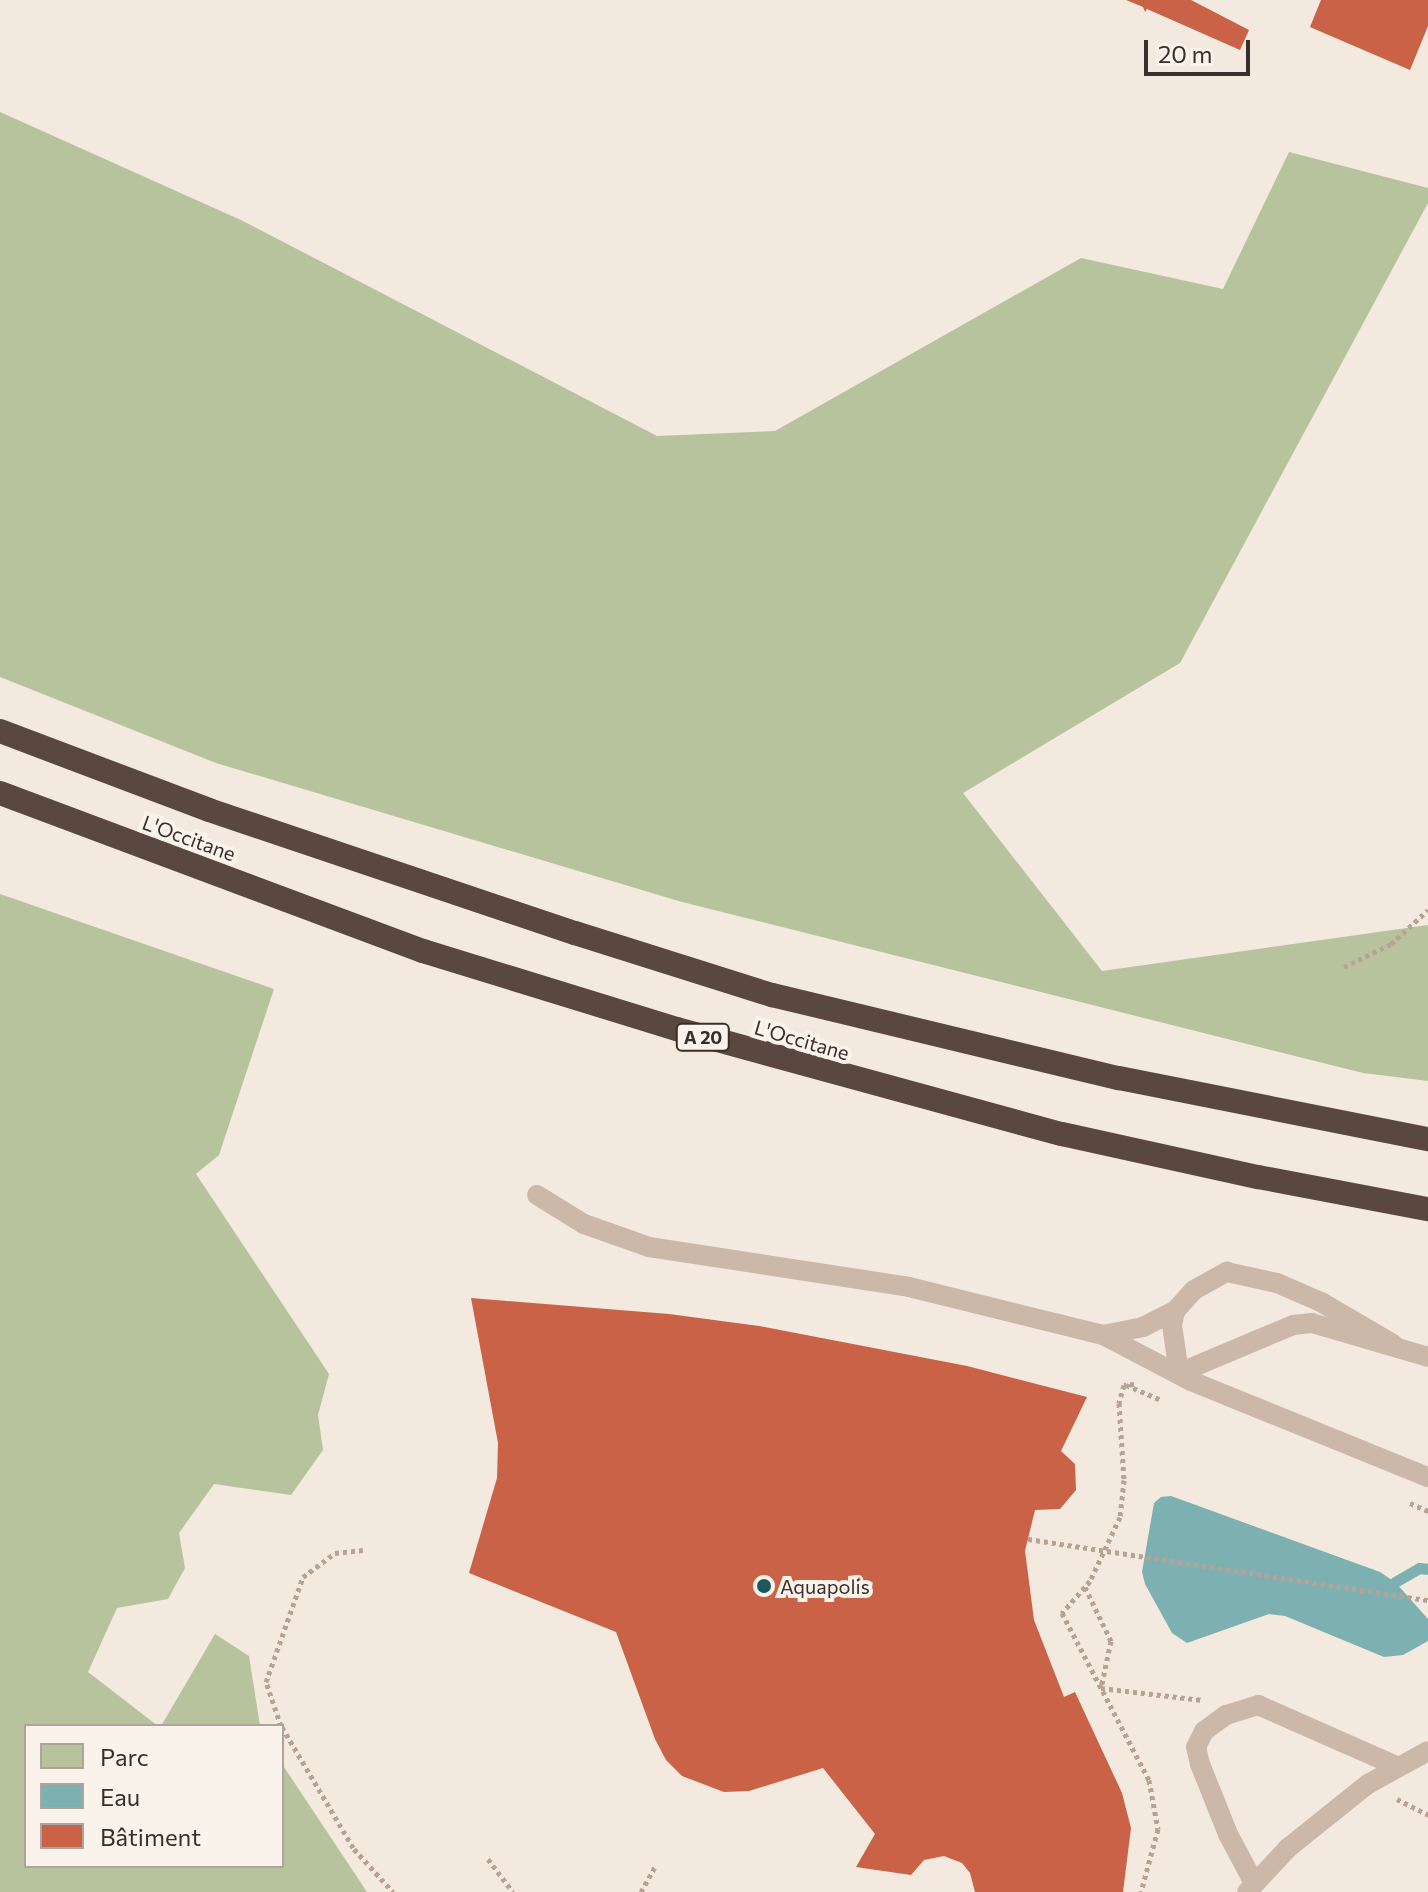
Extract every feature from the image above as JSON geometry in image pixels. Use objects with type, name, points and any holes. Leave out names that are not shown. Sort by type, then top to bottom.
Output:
[{"type":"highway","name":"L'Occitane","points":[[0,731],[209,810],[575,933],[772,995],[1119,1078],[1428,1139]]},
{"type":"highway","name":"L'Occitane","points":[[0,793],[423,951],[677,1029],[1062,1134],[1428,1209]]},
{"type":"lane","points":[[537,1195],[584,1224],[649,1247],[909,1287],[1103,1335],[1185,1377],[1428,1477]]},
{"type":"lane","points":[[1103,1335],[1143,1327],[1175,1311],[1194,1290],[1227,1272],[1246,1274],[1321,1302],[1393,1344]]},
{"type":"lane","points":[[1175,1311],[1172,1325],[1185,1377]]},
{"type":"lane","points":[[1185,1377],[1293,1325],[1312,1323],[1393,1344],[1428,1357]]},
{"type":"lane","points":[[1396,1766],[1258,1705],[1226,1715],[1204,1731],[1196,1747],[1250,1887],[1288,1848],[1368,1784],[1428,1751]]},
{"type":"path","points":[[1344,967],[1391,944],[1428,910]]},
{"type":"path","points":[[1141,1892],[1158,1829],[1149,1780],[1062,1613],[1085,1587],[1107,1550],[1120,1517],[1124,1480],[1119,1403],[1124,1385],[1185,1377]]},
{"type":"path","points":[[1028,1539],[1428,1600]]},
{"type":"path","points":[[281,1724],[266,1682],[303,1577],[335,1553],[363,1550]]},
{"type":"path","points":[[1085,1587],[1111,1641],[1101,1688]]},
{"type":"path","points":[[1101,1688],[1207,1700]]},
{"type":"path","points":[[284,1729],[354,1849],[393,1892]]},
{"type":"path","points":[[1389,1794],[1428,1815]]},
{"type":"path","points":[[488,1859],[513,1892]]},
{"type":"path","points":[[641,1892],[656,1865]]},
{"type":"green space","points":[[0,112],[243,221],[657,436],[775,431],[1081,258],[1223,289],[1289,152],[1428,188],[1428,203],[1180,663],[963,793],[1102,971],[1428,925],[1428,1081],[1363,1073],[682,902],[216,763],[0,677]]},
{"type":"green space","points":[[0,894],[274,989],[219,1155],[196,1174],[329,1374],[318,1415],[323,1450],[291,1495],[214,1484],[179,1533],[185,1568],[168,1599],[117,1608],[88,1672],[155,1724],[24,1724],[24,1868],[284,1868],[284,1767],[367,1892],[0,1892]]},
{"type":"green space","points":[[215,1634],[249,1656],[260,1724],[162,1724]]},
{"type":"water","points":[[1171,1496],[1380,1572],[1395,1582],[1428,1619],[1428,1641],[1403,1655],[1384,1657],[1285,1616],[1269,1614],[1187,1643],[1172,1633],[1145,1584],[1142,1572],[1154,1503],[1161,1497]]},
{"type":"building","points":[[1126,0],[1191,0],[1249,30],[1240,50],[1147,9],[1145,12],[1143,7]]},
{"type":"building","points":[[1321,0],[1428,0],[1428,26],[1410,70],[1310,27]]},
{"type":"building","name":"Aquapolis","points":[[471,1298],[669,1314],[759,1326],[967,1366],[1087,1397],[1061,1451],[1075,1464],[1076,1490],[1060,1509],[1035,1510],[1025,1551],[1034,1620],[1064,1697],[1075,1692],[1122,1793],[1131,1828],[1123,1892],[975,1892],[970,1873],[962,1863],[944,1856],[924,1860],[911,1875],[856,1867],[875,1834],[823,1768],[749,1791],[724,1792],[682,1776],[666,1760],[655,1739],[616,1632],[469,1573],[497,1478],[498,1443]]},
{"type":"waterway","points":[[1395,1582],[1419,1568],[1428,1569]]},
{"type":"place","name":"Aquapolis","points":[[764,1586]]}]
